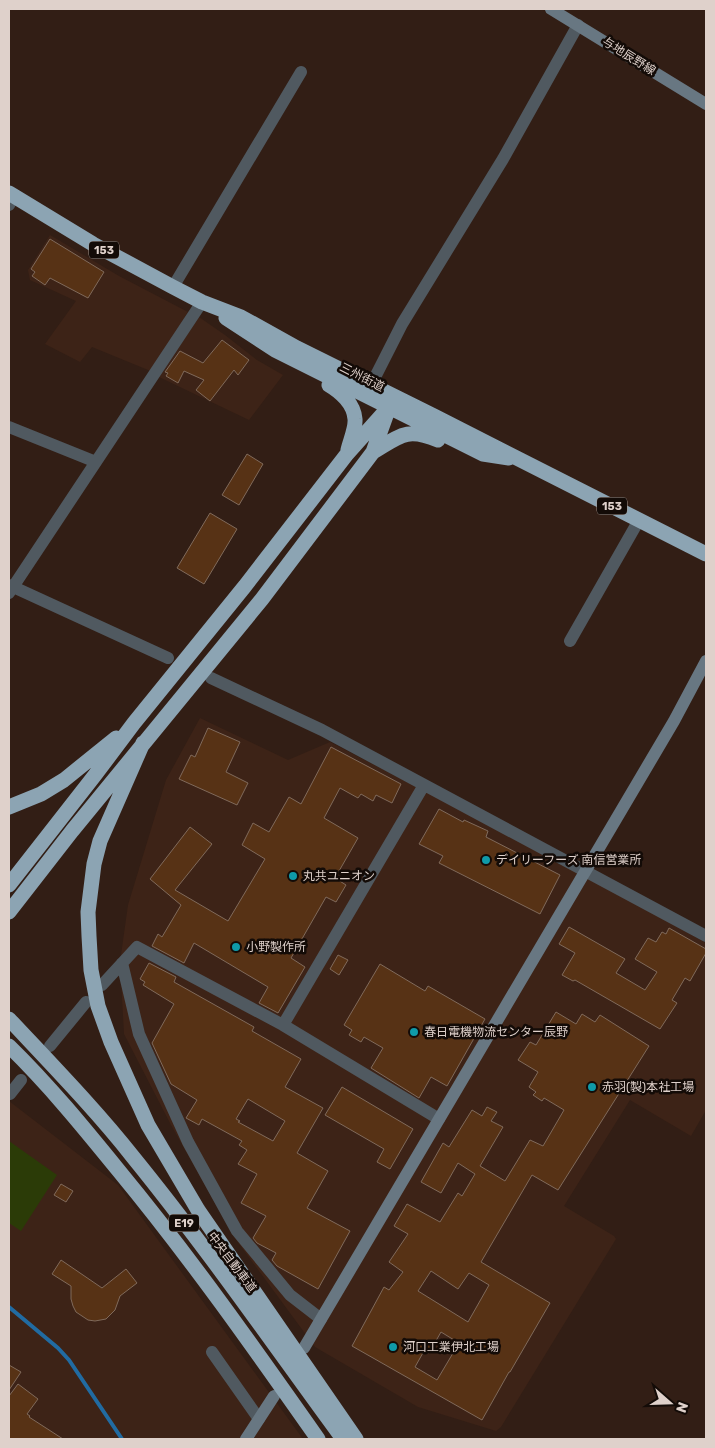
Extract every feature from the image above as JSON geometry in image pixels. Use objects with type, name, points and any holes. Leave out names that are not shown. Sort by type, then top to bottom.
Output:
[{"type":"highway","name":"三州街道","points":[[11,198],[202,302],[275,350],[434,416],[706,554]]},
{"type":"highway","name":"三州街道","points":[[202,302],[241,316],[368,390]]},
{"type":"highway","points":[[275,350],[282,358],[342,393],[351,406],[355,420],[347,454]]},
{"type":"highway","points":[[368,390],[388,407],[405,406],[434,416]]},
{"type":"highway","name":"三州街道","points":[[388,407],[483,454],[518,460]]},
{"type":"highway","points":[[9,884],[347,454],[388,407]]},
{"type":"highway","points":[[9,912],[143,743],[262,599],[373,452],[388,407]]},
{"type":"highway","points":[[373,452],[395,437],[424,434],[455,447],[483,454]]},
{"type":"highway","points":[[9,807],[41,794],[64,780],[134,723]]},
{"type":"highway","points":[[143,743],[100,841],[94,864],[88,912],[91,970],[98,1006],[110,1042],[148,1125],[198,1210],[356,1439]]},
{"type":"highway","name":"中央自動車道","points":[[9,1019],[67,1080],[133,1156],[343,1439]]},
{"type":"highway","name":"E19","points":[[9,1046],[53,1092],[149,1208],[252,1345],[318,1439]]},
{"type":"highway","points":[[9,1058],[53,1092]]},
{"type":"street","name":"与地辰野線","points":[[551,9],[706,104]]},
{"type":"street","points":[[368,390],[402,324],[503,159],[578,25]]},
{"type":"street","points":[[172,287],[301,72]]},
{"type":"street","points":[[168,658],[10,588],[202,302]]},
{"type":"street","points":[[9,427],[96,462]]},
{"type":"street","points":[[570,641],[639,520]]},
{"type":"street","points":[[304,1348],[674,721],[706,661]]},
{"type":"street","points":[[211,678],[322,730],[706,936]]},
{"type":"street","points":[[283,1025],[424,785]]},
{"type":"street","points":[[102,985],[137,946],[283,1025],[439,1119]]},
{"type":"street","points":[[122,963],[139,1034],[188,1142],[237,1232],[290,1295],[321,1319]]},
{"type":"street","points":[[50,1046],[86,1002]]},
{"type":"street","points":[[10,1094],[21,1080]]},
{"type":"street","points":[[212,1352],[259,1419]]},
{"type":"street","points":[[246,1439],[274,1396]]},
{"type":"shaded area","points":[[50,235],[119,276],[188,312],[153,372],[92,347],[80,362],[45,344],[76,301],[30,280],[28,270]]},
{"type":"shaded area","points":[[199,317],[257,360],[283,375],[249,420],[159,377]]},
{"type":"shaded area","points":[[200,718],[288,760],[330,742],[592,878],[706,943],[706,1110],[691,1136],[630,1100],[564,1206],[616,1239],[501,1427],[496,1431],[418,1407],[315,1347],[234,1237],[171,1125],[124,1034],[120,962],[128,905],[166,780]]},
{"type":"shaded area","points":[[9,1101],[118,1185],[303,1439],[9,1439]]},
{"type":"green space","points":[[9,1141],[57,1175],[21,1231],[9,1223]]},
{"type":"building","points":[[50,239],[104,272],[88,298],[50,278],[45,285],[32,276],[35,272],[31,269]]},
{"type":"building","points":[[222,340],[249,360],[238,375],[234,370],[210,401],[196,390],[204,380],[184,371],[178,383],[166,376],[168,373],[165,372],[180,351],[203,363]]},
{"type":"building","points":[[247,454],[263,464],[239,505],[222,495]]},
{"type":"building","points":[[210,513],[237,529],[204,584],[177,568]]},
{"type":"building","points":[[208,728],[240,742],[226,772],[248,783],[237,805],[179,779],[191,755],[195,757]]},
{"type":"building","points":[[331,747],[401,784],[392,803],[376,795],[373,801],[361,794],[358,798],[340,788],[324,818],[358,838],[335,878],[346,885],[336,902],[326,897],[291,958],[305,967],[278,1013],[259,1003],[268,987],[194,943],[184,963],[152,946],[158,934],[162,937],[181,905],[150,879],[190,827],[212,844],[175,890],[228,921],[265,859],[242,845],[253,823],[269,832],[289,797],[301,804]]},
{"type":"building","name":"デイリーフーズ 南信営業所","points":[[439,809],[463,822],[464,820],[488,831],[486,837],[560,875],[540,914],[439,863],[443,856],[419,844]]},
{"type":"building","points":[[569,927],[625,959],[616,973],[645,990],[657,972],[635,959],[648,938],[656,942],[662,932],[666,934],[669,928],[706,949],[706,953],[690,981],[685,978],[672,1000],[677,1003],[660,1029],[575,980],[573,981],[562,975],[575,953],[559,944]]},
{"type":"building","points":[[338,955],[348,960],[339,975],[330,969]]},
{"type":"building","points":[[149,963],[176,977],[174,982],[254,1027],[252,1031],[301,1059],[285,1087],[323,1108],[297,1153],[328,1171],[307,1208],[350,1231],[318,1289],[277,1266],[272,1260],[276,1253],[257,1243],[253,1238],[266,1216],[241,1203],[257,1174],[238,1164],[247,1150],[239,1145],[242,1141],[202,1119],[199,1125],[186,1118],[197,1100],[171,1084],[152,1043],[174,1004],[143,985],[145,982],[140,979]],"holes":[[[248,1099],[285,1121],[273,1141],[238,1122],[240,1121],[236,1119]]]},
{"type":"building","name":"春日電機物流センター辰野","points":[[380,964],[425,991],[428,986],[485,1019],[447,1086],[431,1077],[419,1098],[371,1068],[383,1048],[364,1037],[361,1042],[349,1035],[352,1030],[344,1025]]},
{"type":"building","points":[[556,1012],[576,1024],[582,1014],[595,1022],[600,1015],[649,1046],[558,1190],[532,1175],[481,1262],[550,1303],[482,1420],[352,1346],[384,1287],[389,1290],[403,1272],[389,1262],[408,1234],[394,1226],[407,1204],[440,1222],[458,1193],[462,1196],[475,1174],[458,1163],[441,1193],[421,1182],[443,1143],[449,1147],[472,1110],[482,1116],[487,1107],[497,1112],[491,1121],[503,1127],[480,1166],[505,1181],[530,1140],[543,1146],[564,1110],[544,1098],[542,1101],[533,1095],[536,1092],[529,1087],[538,1072],[518,1060],[530,1042],[536,1045]],"holes":[[[431,1271],[458,1289],[469,1273],[489,1285],[468,1322],[418,1291]],[[441,1332],[459,1343],[437,1380],[415,1367],[424,1351],[429,1353]]]},
{"type":"building","points":[[342,1087],[413,1129],[390,1169],[377,1162],[384,1149],[325,1115]]},
{"type":"building","points":[[61,1184],[73,1191],[66,1202],[54,1195]]},
{"type":"building","points":[[61,1260],[102,1288],[126,1269],[137,1283],[120,1296],[115,1310],[106,1319],[88,1320],[76,1312],[73,1306],[71,1286],[52,1274]]},
{"type":"building","points":[[9,1365],[21,1372],[9,1390]]},
{"type":"building","points":[[18,1384],[38,1399],[27,1414],[29,1417],[63,1439],[9,1439],[9,1396]]},
{"type":"waterway","points":[[9,1307],[58,1348],[69,1360],[122,1439]]},
{"type":"place","name":"デイリーフーズ 南信営業所","points":[[486,860]]},
{"type":"place","name":"丸共ユニオン","points":[[293,876]]},
{"type":"place","name":"小野製作所","points":[[236,947]]},
{"type":"place","name":"春日電機物流センター辰野","points":[[414,1032]]},
{"type":"place","name":"赤羽(製)本社工場","points":[[592,1087]]},
{"type":"place","name":"河口工業伊北工場","points":[[393,1347]]}]
